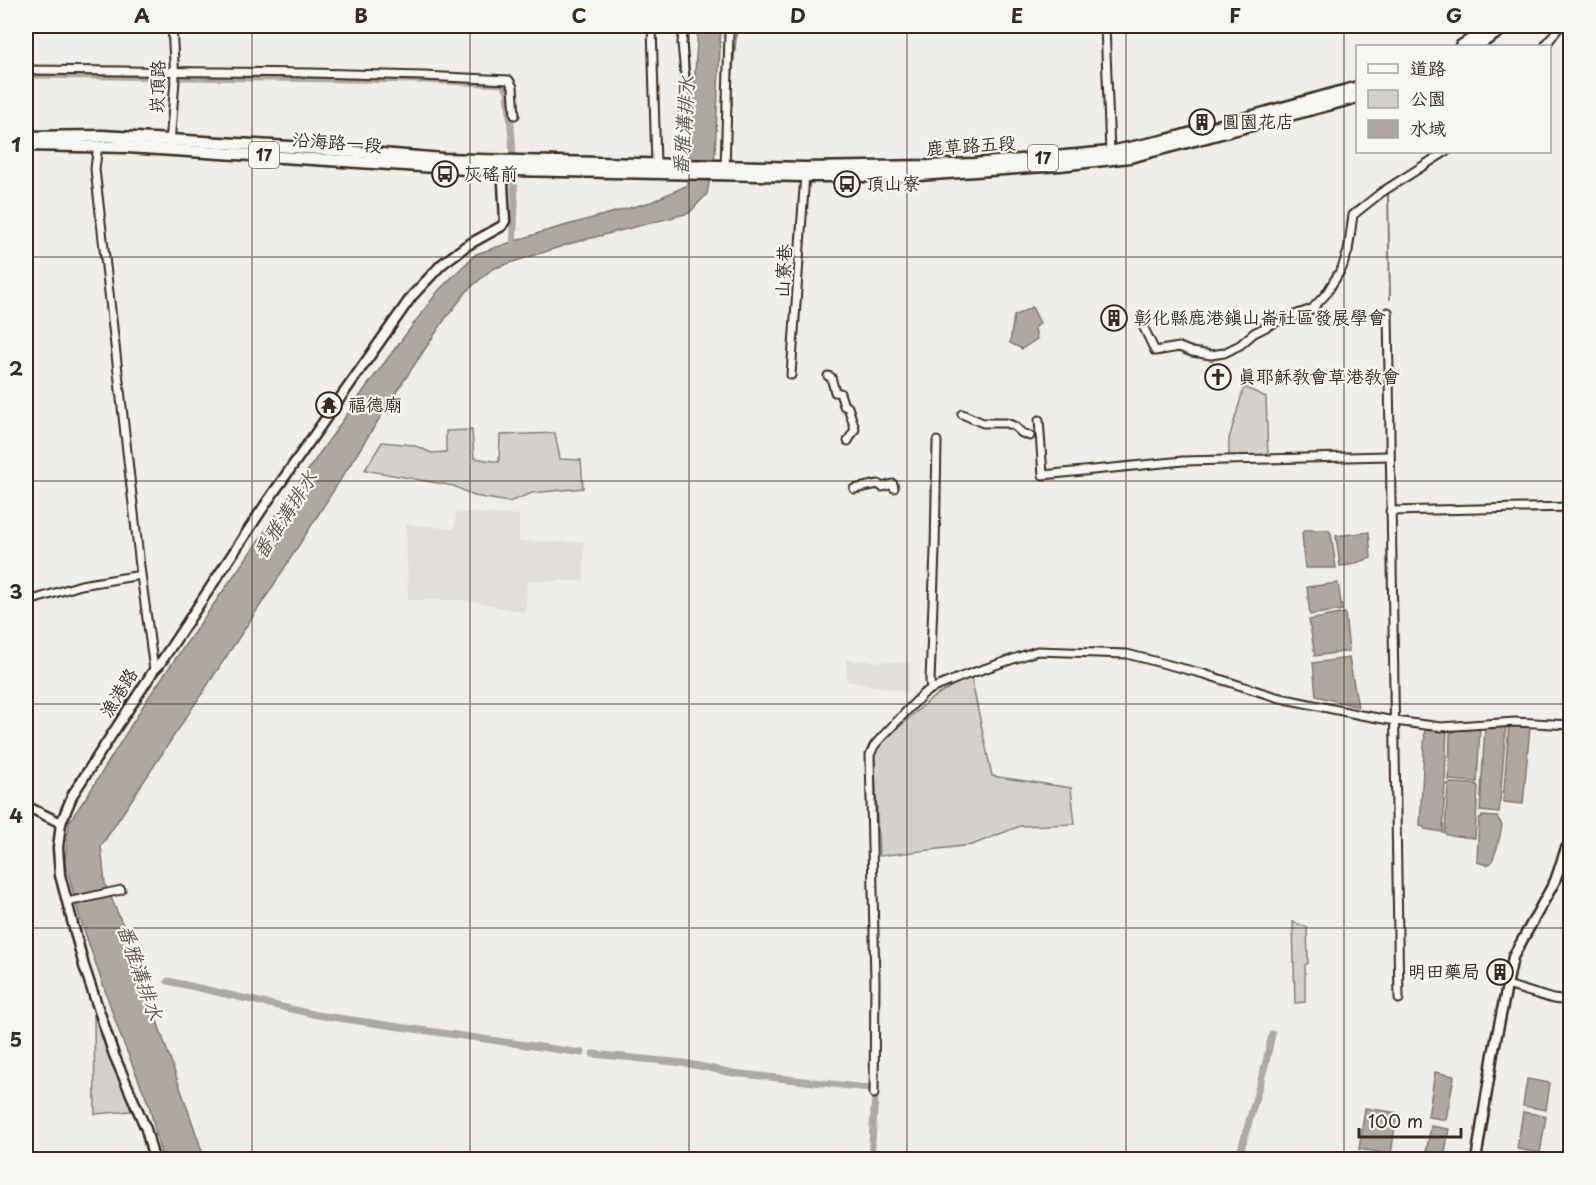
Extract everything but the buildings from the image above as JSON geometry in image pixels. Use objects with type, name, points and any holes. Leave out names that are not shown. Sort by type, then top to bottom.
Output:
[{"type":"main road","points":[[1463,45],[1492,26]]},
{"type":"main road","points":[[1478,45],[1507,26]]},
{"type":"main road","name":"鹿草路五段","points":[[805,172],[974,164],[1110,152],[1177,137],[1356,88]]},
{"type":"main road","name":"鹿草路五段","points":[[723,171],[904,176],[1102,161],[1151,152],[1356,98]]},
{"type":"main road","name":"沿海路一段","points":[[26,137],[295,152],[467,169],[502,165]]},
{"type":"main road","name":"沿海路一段","points":[[26,145],[98,141]]},
{"type":"main road","name":"17","points":[[502,165],[656,165],[685,169]]},
{"type":"main road","name":"17","points":[[517,165],[723,171]]},
{"type":"street","name":"崁頂路","points":[[170,145],[174,71],[172,26]]},
{"type":"street","points":[[652,26],[656,165]]},
{"type":"street","points":[[684,26],[682,43],[685,75],[685,169]]},
{"type":"street","points":[[723,171],[730,26]]},
{"type":"street","points":[[1105,26],[1110,152]]},
{"type":"street","points":[[1546,45],[1560,26]]},
{"type":"street","points":[[26,70],[412,75],[509,80],[513,87],[515,115]]},
{"type":"street","points":[[98,141],[95,169],[154,670]]},
{"type":"street","points":[[1144,328],[1155,351],[1179,347],[1191,352],[1211,355],[1224,353],[1240,345],[1254,333],[1312,309],[1326,294],[1342,268],[1348,251],[1353,215],[1382,192],[1443,153]]},
{"type":"street","name":"漁港路","points":[[154,1160],[146,1129],[114,1055],[84,966],[60,875],[58,848],[61,823],[73,794],[154,670],[267,502],[412,296],[442,264],[466,246],[502,226],[505,221],[502,165]]},
{"type":"street","name":"山寮巷","points":[[791,375],[805,172]]},
{"type":"street","points":[[1388,312],[1399,999]]},
{"type":"street","points":[[828,376],[831,377],[835,392],[840,393],[844,406],[848,407],[855,429],[848,441]]},
{"type":"street","points":[[963,414],[983,423],[1006,423],[1030,436]]},
{"type":"street","points":[[1039,420],[1043,475],[1184,461],[1389,456]]},
{"type":"street","points":[[931,689],[936,441]]},
{"type":"street","points":[[854,489],[878,484],[882,487],[892,484],[894,488]]},
{"type":"street","points":[[1390,511],[1570,507]]},
{"type":"street","points":[[26,602],[81,585],[141,575]]},
{"type":"street","points":[[874,1094],[875,981],[870,755],[880,739],[923,694],[931,689],[1037,651],[1127,654],[1204,674],[1276,697],[1395,721],[1441,727],[1515,722],[1570,725]]},
{"type":"street","points":[[26,806],[61,823]]},
{"type":"street","points":[[1476,1160],[1493,1054],[1513,957],[1555,881],[1566,848],[1570,844]]},
{"type":"street","points":[[67,903],[121,890]]},
{"type":"street","points":[[1507,985],[1553,999],[1570,1001]]},
{"type":"shaded area","points":[[456,512],[519,515],[519,541],[584,542],[584,581],[527,581],[526,613],[466,600],[408,600],[406,524],[454,529]]},
{"type":"shaded area","points":[[846,660],[910,663],[908,692],[847,681]]},
{"type":"green space","points":[[1244,387],[1266,397],[1268,459],[1229,457],[1229,439]]},
{"type":"green space","points":[[472,430],[474,458],[499,462],[500,435],[555,433],[560,459],[581,460],[583,488],[532,493],[509,502],[474,496],[454,486],[365,470],[382,442],[413,445],[432,453],[446,452],[446,431]]},
{"type":"green space","points":[[971,677],[992,776],[1071,788],[1075,824],[1020,826],[972,845],[879,856],[874,750],[929,700]]},
{"type":"green space","points":[[1293,922],[1307,927],[1308,963],[1305,965],[1305,1002],[1295,1003]]},
{"type":"green space","points":[[94,1012],[98,1012],[131,1111],[95,1114]]},
{"type":"water","name":"番雅溝排水","points":[[698,26],[721,26],[715,153],[707,194],[689,213],[572,243],[492,269],[468,290],[445,319],[393,397],[271,589],[101,846],[105,884],[126,932],[204,1159],[162,1159],[149,1105],[121,1037],[80,918],[65,862],[69,822],[150,695],[367,386],[439,290],[476,254],[542,232],[651,202],[688,185]]},
{"type":"water","points":[[1032,307],[1040,323],[1035,328],[1037,339],[1022,349],[1010,343],[1014,316]]},
{"type":"water","points":[[1305,530],[1328,530],[1331,533],[1336,568],[1305,568],[1302,533]]},
{"type":"water","points":[[1369,532],[1371,558],[1340,566],[1336,536]]},
{"type":"water","points":[[1338,583],[1342,610],[1310,615],[1307,587]]},
{"type":"water","points":[[1345,613],[1349,651],[1315,656],[1309,620]]},
{"type":"water","points":[[1349,658],[1358,707],[1316,696],[1313,663]]},
{"type":"water","points":[[1527,723],[1530,727],[1523,804],[1503,802],[1509,724]]},
{"type":"water","points":[[1485,726],[1506,726],[1499,813],[1480,811]]},
{"type":"water","points":[[1427,727],[1447,727],[1443,832],[1420,826],[1425,729]]},
{"type":"water","points":[[1480,727],[1477,782],[1449,780],[1450,733],[1455,729]]},
{"type":"water","points":[[1448,784],[1476,784],[1478,787],[1475,838],[1445,833]]},
{"type":"water","points":[[1482,816],[1497,817],[1502,825],[1495,854],[1491,863],[1487,865],[1477,862],[1479,818]]},
{"type":"water","points":[[1435,1072],[1454,1076],[1446,1120],[1428,1117]]},
{"type":"water","points":[[1527,1079],[1550,1083],[1546,1110],[1523,1106]]},
{"type":"water","points":[[1365,1108],[1397,1113],[1391,1154],[1359,1149]]},
{"type":"water","points":[[1523,1112],[1546,1116],[1540,1153],[1517,1149]]},
{"type":"water","points":[[1431,1126],[1449,1129],[1444,1159],[1425,1159]]},
{"type":"waterway","points":[[732,105],[731,88],[737,26]]},
{"type":"waterway","points":[[26,75],[426,80],[503,84],[508,91],[512,139],[515,204],[513,250]]},
{"type":"waterway","points":[[1390,299],[1388,192],[1452,153]]},
{"type":"waterway","points":[[168,981],[317,1015],[582,1053]]},
{"type":"waterway","points":[[1238,1160],[1272,1034]]},
{"type":"waterway","points":[[593,1054],[684,1063],[733,1073],[868,1088]]},
{"type":"waterway","points":[[871,1160],[875,1096]]},
{"type":"place","name":"圓園花店","points":[[1202,122]]},
{"type":"place","name":"灰磘前","points":[[445,174]]},
{"type":"place","name":"頂山寮","points":[[847,184]]},
{"type":"place","name":"彰化縣鹿港鎮山崙社區發展學會","points":[[1114,318]]},
{"type":"place","name":"真耶穌教會草港教會","points":[[1218,377]]},
{"type":"place","name":"福德廟","points":[[329,405]]},
{"type":"place","name":"明田藥局","points":[[1500,972]]}]
